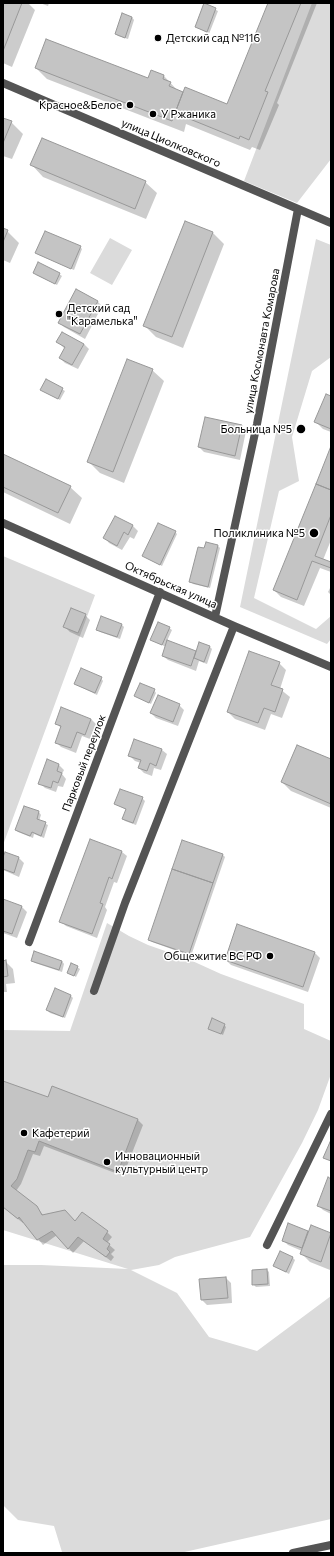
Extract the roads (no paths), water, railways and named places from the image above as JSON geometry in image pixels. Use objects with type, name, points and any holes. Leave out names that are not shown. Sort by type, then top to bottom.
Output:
[{"type":"street","name":"улица Циолковского","points":[[3,83],[331,223]]},
{"type":"street","name":"улица Космонавта Комарова","points":[[215,617],[257,424],[298,209]]},
{"type":"street","name":"Октябрьская улица","points":[[3,523],[234,626],[331,667]]},
{"type":"street","name":"Парковый переулок","points":[[29,942],[160,592]]},
{"type":"street","points":[[94,991],[125,903],[234,626]]},
{"type":"street","points":[[267,1245],[331,1114]]},
{"type":"street","points":[[293,1553],[331,1545]]},
{"type":"place","name":"Детский сад №116","points":[[158,38]]},
{"type":"place","name":"Красное&Белое","points":[[130,105]]},
{"type":"place","name":"У Ржаника","points":[[153,114]]},
{"type":"place","name":"Детский сад \"Карамелька\"","points":[[59,314]]},
{"type":"place","name":"Больница №5","points":[[301,429]]},
{"type":"place","name":"Поликлиника №5","points":[[314,533]]},
{"type":"place","name":"Общежитие ВС РФ","points":[[270,956]]},
{"type":"place","name":"Кафетерий","points":[[24,1133]]},
{"type":"place","name":"Инновационный культурный центр","points":[[107,1162]]}]
